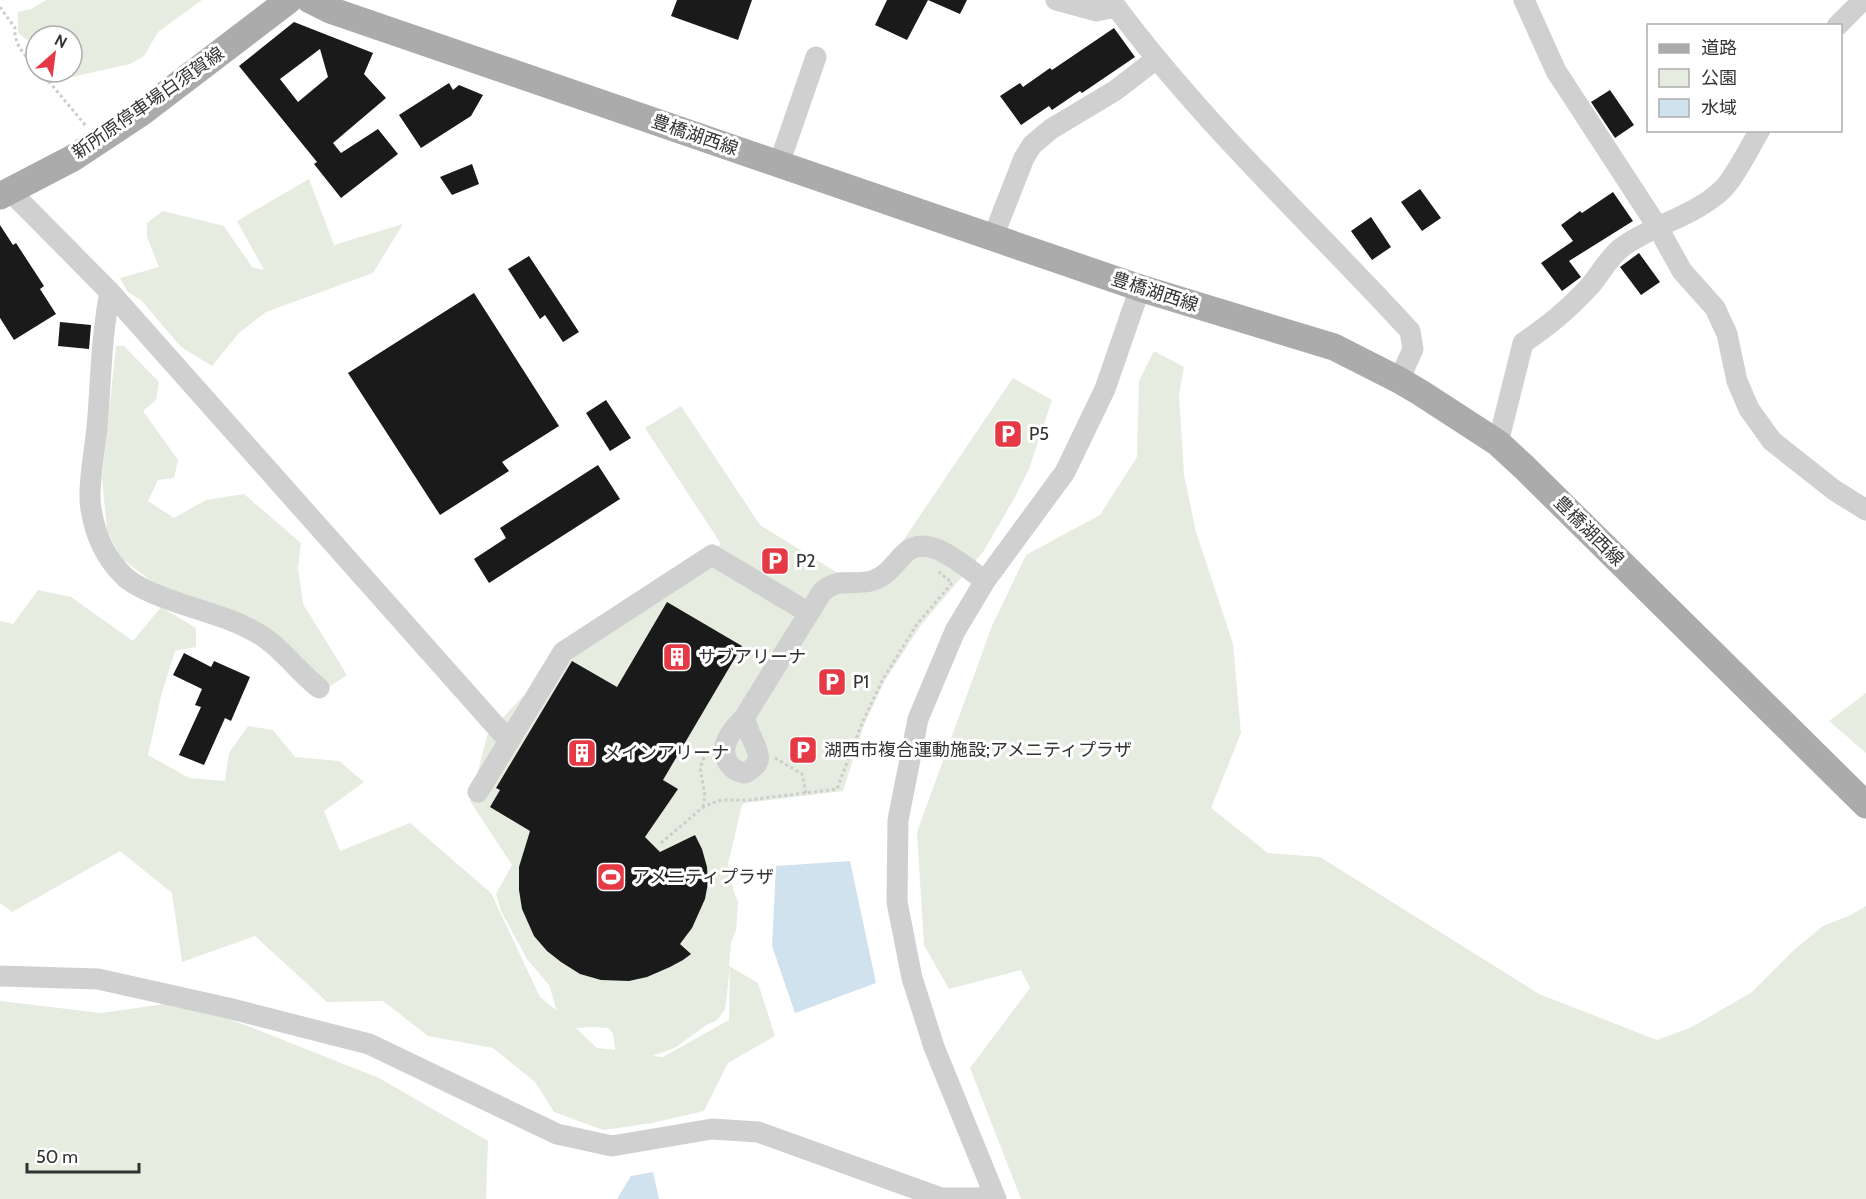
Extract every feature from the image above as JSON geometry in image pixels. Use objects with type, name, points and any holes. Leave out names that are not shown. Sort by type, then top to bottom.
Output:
[{"type":"main road","name":"新所原停車場白須賀線","points":[[5,193],[73,158],[141,113],[289,0]]},
{"type":"main road","name":"豊橋湖西線","points":[[310,0],[330,10],[1140,288],[1334,347],[1399,380],[1498,443],[1866,805]]},
{"type":"street","points":[[1056,0],[1096,11],[1114,3],[1156,59],[1212,124],[1410,331],[1413,349],[1399,380]]},
{"type":"street","points":[[1524,0],[1556,71],[1657,226],[1682,271],[1715,308],[1727,333],[1737,381],[1749,409],[1772,441],[1834,490],[1866,510]]},
{"type":"street","points":[[1839,24],[1863,0]]},
{"type":"street","points":[[779,164],[816,57]]},
{"type":"street","points":[[993,237],[1024,158],[1032,145],[1050,129],[1116,90],[1156,59]]},
{"type":"street","points":[[1498,443],[1523,343],[1557,320],[1591,285],[1619,249],[1657,226],[1682,217],[1702,206],[1725,187],[1759,132]]},
{"type":"street","points":[[5,193],[110,292],[502,734]]},
{"type":"street","points":[[0,976],[98,979],[228,1008],[369,1044],[557,1134],[612,1146],[712,1129],[758,1132],[941,1198],[995,1197],[934,1047],[912,978],[897,902],[897,820],[918,719],[955,632],[986,581],[1065,472],[1105,389],[1140,288]]},
{"type":"street","points":[[110,292],[103,326],[90,506],[96,532],[108,555],[126,578],[158,597],[232,621],[262,636],[289,658],[306,678],[319,688]]},
{"type":"street","points":[[744,718],[826,587],[842,581],[873,581],[888,572],[911,548],[928,546],[947,555],[986,581]]},
{"type":"street","points":[[478,792],[502,734],[563,652],[712,555],[809,613]]},
{"type":"path","points":[[0,8],[15,28],[14,38],[24,54]]},
{"type":"path","points":[[51,84],[99,141]]},
{"type":"path","points":[[661,843],[702,808],[712,803],[722,800],[748,800],[833,791],[839,786],[862,723],[883,679],[915,626],[952,583],[938,570],[947,555]]},
{"type":"path","points":[[771,755],[802,774],[806,794]]},
{"type":"green space","points":[[46,0],[202,0],[158,32],[144,56],[130,64],[84,74],[84,24],[24,24],[24,37],[18,33],[18,12],[31,9]]},
{"type":"green space","points":[[309,179],[334,245],[403,224],[373,273],[266,312],[239,333],[212,366],[181,347],[141,300],[128,292],[120,278],[159,267],[147,237],[147,223],[163,211],[224,226],[252,267],[264,270],[237,221]]},
{"type":"green space","points":[[116,346],[124,346],[159,382],[156,400],[143,411],[178,460],[174,478],[158,480],[148,501],[174,518],[206,500],[244,494],[301,543],[298,568],[303,604],[347,675],[327,688],[301,656],[250,617],[203,606],[166,592],[121,558],[107,530],[102,478]]},
{"type":"green space","points":[[1154,351],[1184,367],[1179,395],[1184,475],[1196,532],[1233,644],[1241,733],[1211,808],[1268,853],[1320,857],[1539,994],[1657,1040],[1692,1027],[1752,992],[1794,950],[1823,926],[1851,915],[1866,906],[1866,1199],[1021,1199],[970,1068],[1030,988],[1021,970],[949,989],[924,945],[917,832],[992,626],[1026,555],[1100,515],[1137,457],[1139,381]]},
{"type":"green space","points":[[1013,378],[1052,400],[1029,469],[983,552],[921,625],[884,682],[864,725],[843,791],[742,805],[728,864],[738,902],[736,930],[731,943],[729,966],[758,983],[775,1036],[728,1063],[704,1111],[652,1123],[603,1130],[554,1112],[535,1082],[493,1048],[428,1036],[383,1001],[327,1002],[255,936],[182,962],[172,893],[120,851],[12,912],[0,903],[0,621],[13,624],[38,590],[71,597],[133,641],[161,607],[196,628],[196,647],[175,651],[161,696],[148,755],[189,778],[225,781],[229,753],[248,726],[273,730],[295,757],[339,761],[364,782],[324,811],[340,851],[410,823],[491,893],[540,997],[557,1011],[549,985],[527,959],[501,911],[496,894],[512,865],[470,801],[488,733],[529,690],[557,647],[721,544],[645,428],[681,406],[760,525],[836,572],[870,572],[882,565],[896,551]],"holes":[[[730,967],[729,1020],[663,1057],[653,1056],[676,1047],[708,1024],[716,1021],[725,1010]],[[576,1028],[608,1028],[613,1033],[615,1050],[597,1048]]]},
{"type":"green space","points":[[1866,693],[1866,753],[1829,721]]},
{"type":"green space","points":[[0,1001],[101,1013],[172,1003],[205,1011],[245,1025],[379,1078],[488,1141],[486,1199],[0,1199]]},
{"type":"water","points":[[850,861],[876,983],[795,1013],[772,946],[776,866]]},
{"type":"water","points":[[653,1172],[659,1199],[617,1199],[631,1176]]},
{"type":"building","points":[[677,0],[752,0],[738,40],[671,16]]},
{"type":"building","points":[[887,0],[928,0],[907,40],[875,25]]},
{"type":"building","points":[[928,0],[967,0],[960,14]]},
{"type":"building","points":[[294,22],[373,53],[364,74],[386,98],[333,143],[341,153],[378,129],[398,154],[341,198],[314,164],[317,162],[239,66]],"holes":[[[320,49],[328,77],[298,102],[280,79]]]},
{"type":"building","points":[[1114,28],[1135,57],[1082,93],[1080,91],[1052,110],[1049,106],[1021,125],[1000,96],[1020,83],[1023,87],[1050,68],[1052,70]]},
{"type":"building","points":[[449,83],[453,90],[459,85],[483,95],[471,116],[421,148],[399,115]]},
{"type":"building","points":[[1610,90],[1634,125],[1615,138],[1591,102]]},
{"type":"building","points":[[472,164],[479,184],[452,195],[440,177]]},
{"type":"building","points":[[1420,189],[1441,218],[1422,231],[1401,202]]},
{"type":"building","points":[[1613,192],[1633,221],[1569,261],[1581,277],[1562,291],[1541,263],[1573,241],[1561,225]]},
{"type":"building","points":[[1371,217],[1391,247],[1372,260],[1351,231]]},
{"type":"building","points":[[0,225],[13,245],[16,243],[44,286],[40,289],[56,314],[14,340],[0,318]]},
{"type":"building","points":[[1639,253],[1660,282],[1641,295],[1620,267]]},
{"type":"building","points":[[529,256],[579,332],[563,342],[545,315],[540,319],[508,269]]},
{"type":"building","points":[[474,293],[559,426],[502,462],[509,471],[440,515],[348,373]]},
{"type":"building","points":[[60,322],[91,325],[89,349],[58,346]]},
{"type":"building","points":[[606,400],[631,438],[610,451],[586,413]]},
{"type":"building","points":[[598,465],[620,499],[489,583],[474,559],[506,538],[500,528]]},
{"type":"building","points":[[667,602],[742,646],[663,780],[678,789],[645,837],[660,852],[695,835],[707,867],[708,883],[705,899],[692,928],[680,944],[691,954],[647,977],[629,981],[601,980],[580,974],[561,962],[534,936],[522,909],[519,890],[519,867],[530,831],[490,807],[500,790],[496,788],[572,661],[617,687]]},
{"type":"building","points":[[184,653],[211,667],[214,661],[250,677],[231,721],[225,718],[204,765],[179,755],[201,707],[195,705],[202,689],[173,675]]},
{"type":"place","name":"P5","points":[[1008,434]]},
{"type":"place","name":"P2","points":[[775,561]]},
{"type":"place","name":"サブアリーナ","points":[[677,657]]},
{"type":"place","name":"P1","points":[[832,682]]},
{"type":"place","name":"湖西市複合運動施設;アメニティプラザ","points":[[803,750]]},
{"type":"place","name":"メインアリーナ","points":[[582,753]]},
{"type":"place","name":"アメニティプラザ","points":[[611,877]]}]
